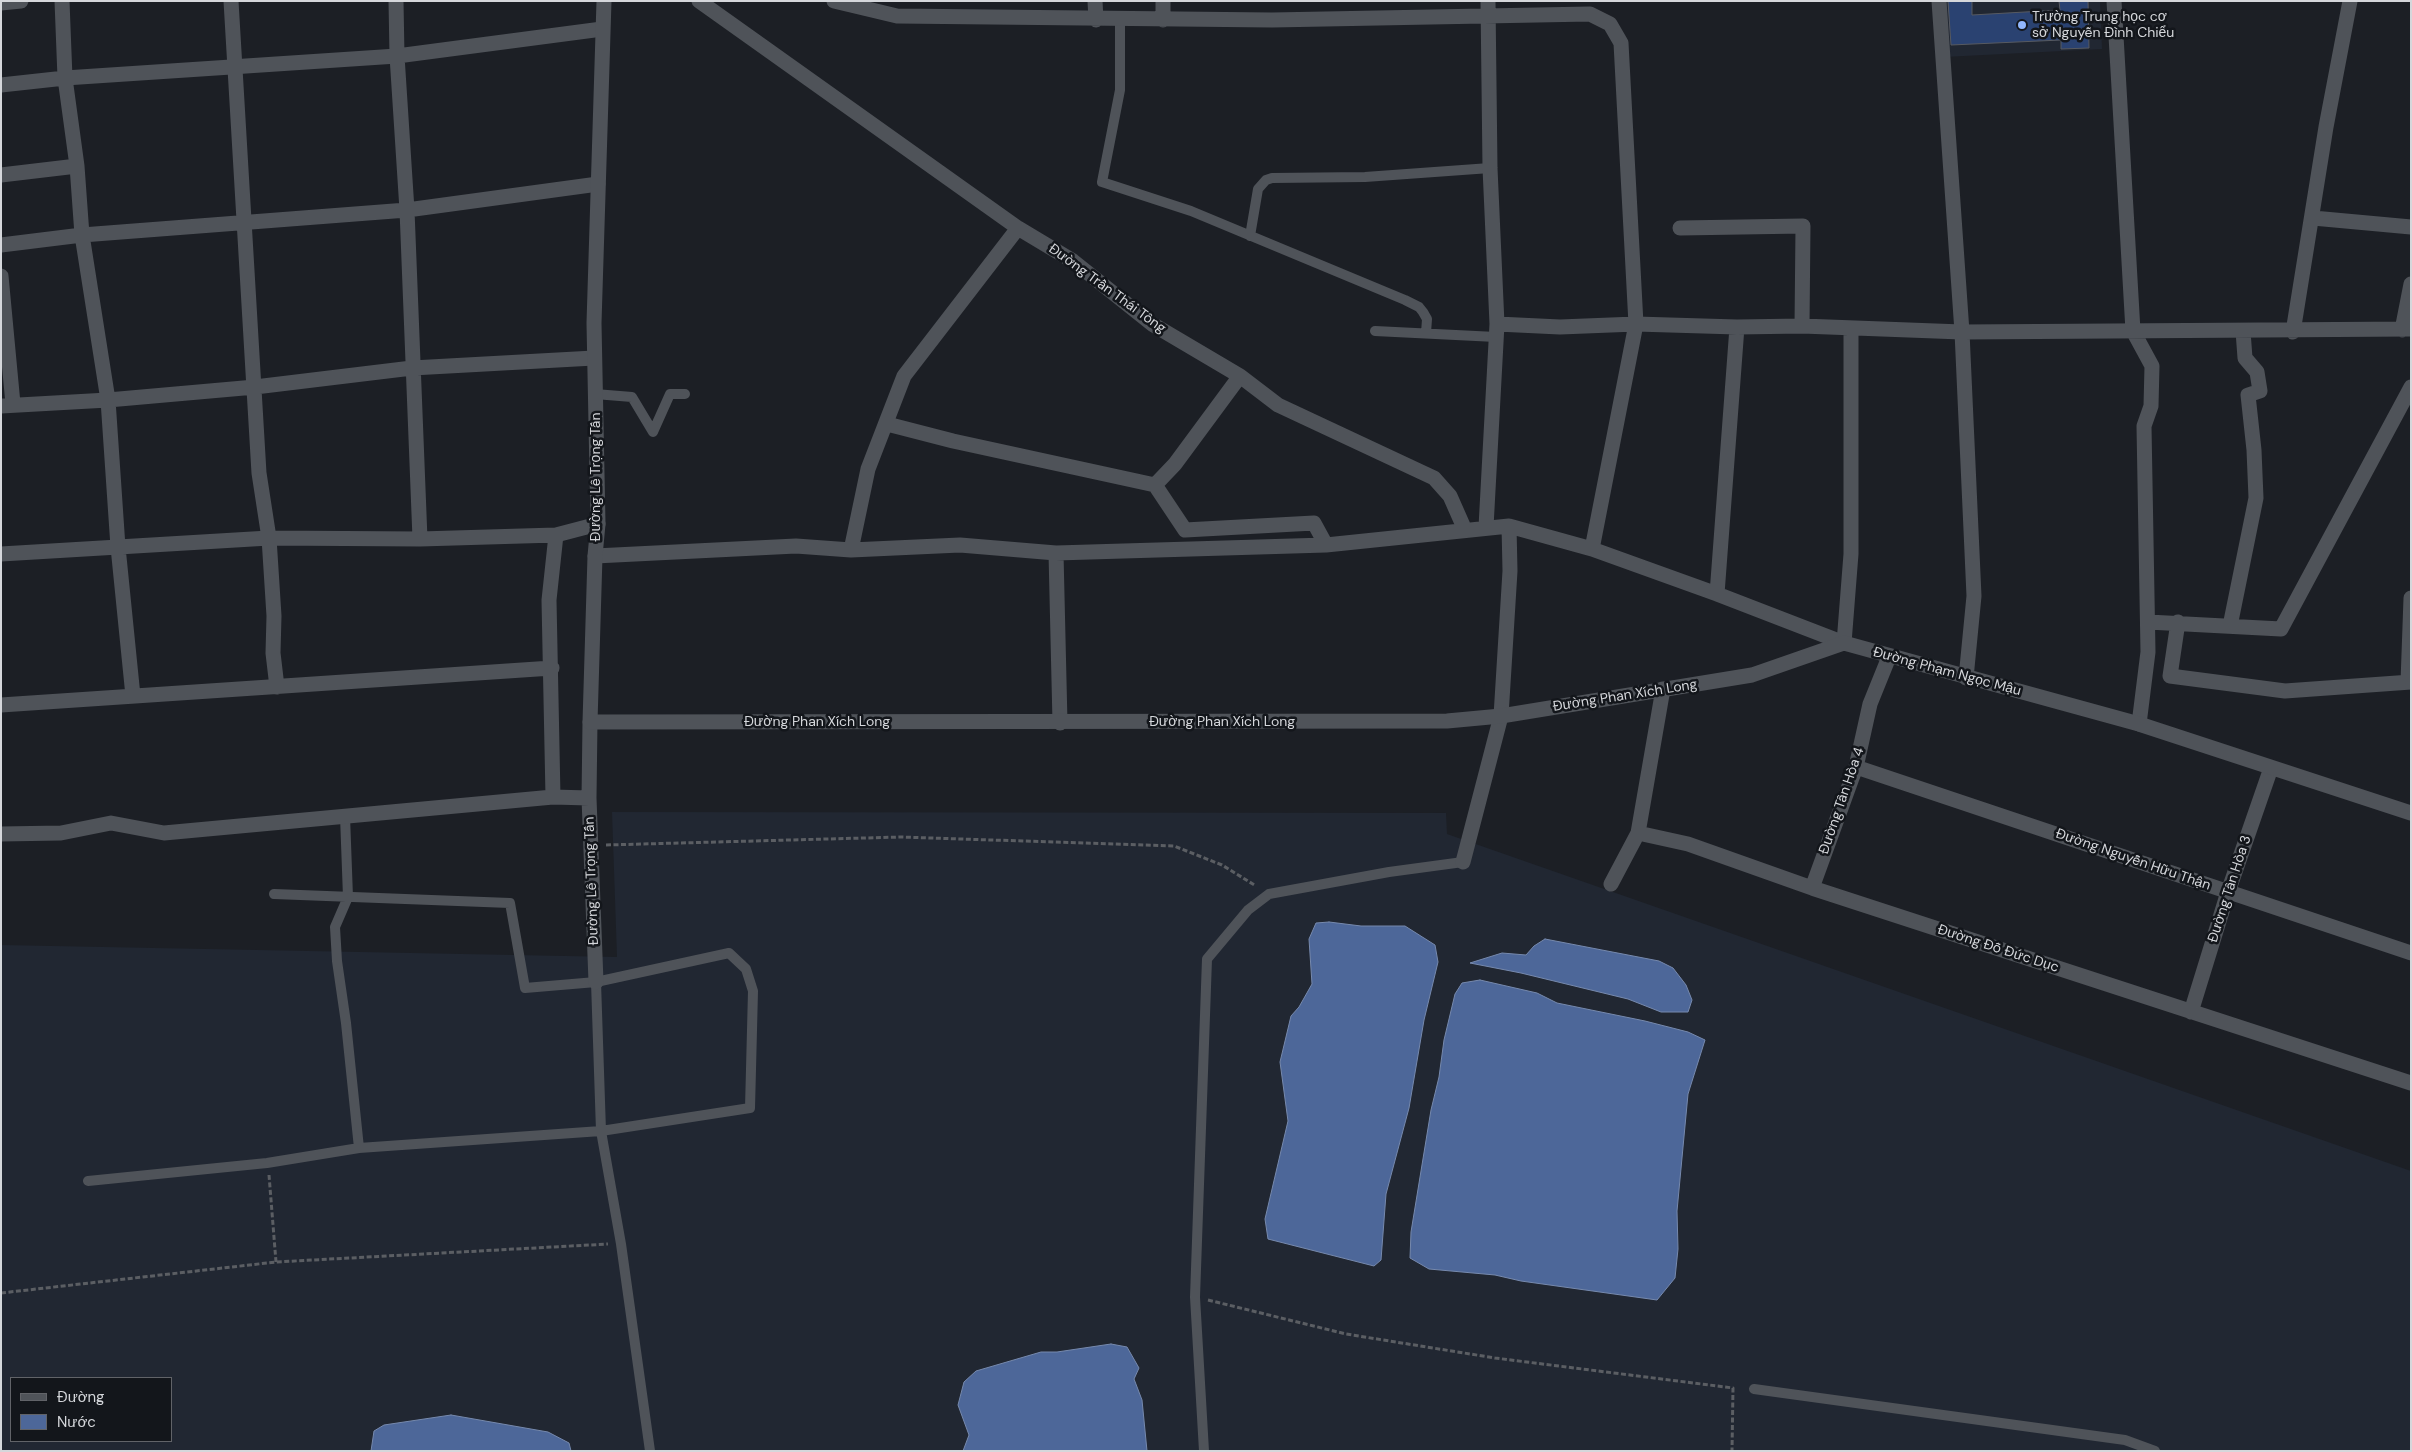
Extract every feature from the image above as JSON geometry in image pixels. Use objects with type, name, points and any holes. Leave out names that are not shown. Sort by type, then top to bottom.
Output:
[{"type":"street","points":[[1,3],[21,1]]},
{"type":"street","points":[[62,1],[65,78],[77,166],[82,235],[108,400],[118,547],[133,696]]},
{"type":"street","points":[[231,1],[259,472],[270,538],[274,616],[273,652],[277,687]]},
{"type":"street","points":[[396,1],[396,56],[406,210],[420,539]]},
{"type":"street","name":"Đường Lê Trọng Tấn","points":[[596,982],[588,798],[595,556],[598,524],[594,358],[604,1]]},
{"type":"street","name":"Đường Trần Thái Tông","points":[[699,1],[1018,228],[1073,261],[1152,324],[1240,376],[1278,405],[1434,478],[1450,496],[1465,530]]},
{"type":"street","points":[[834,1],[897,16],[1164,20],[1488,9],[1590,14],[1610,24],[1621,43],[1636,324],[1592,549]]},
{"type":"street","points":[[1095,1],[1096,20]]},
{"type":"street","points":[[1163,1],[1164,20]]},
{"type":"street","points":[[1938,1],[1962,332],[1974,596],[1966,678]]},
{"type":"street","points":[[2114,1],[2133,331],[2152,366],[2151,406],[2144,426],[2148,652],[2139,724]]},
{"type":"street","points":[[2293,332],[2313,218],[2326,127],[2350,1]]},
{"type":"street","points":[[1486,527],[1497,330],[1490,168],[1488,9]]},
{"type":"street","points":[[1,85],[65,78],[396,56],[602,29]]},
{"type":"street","points":[[1,175],[77,166]]},
{"type":"street","points":[[1,245],[82,235],[406,210],[598,184]]},
{"type":"street","points":[[2313,218],[2411,227]]},
{"type":"street","points":[[1680,228],[1803,226],[1802,326]]},
{"type":"street","points":[[851,550],[868,469],[904,376],[1018,228]]},
{"type":"street","points":[[1,276],[7,405],[108,400],[255,387],[412,368],[594,358]]},
{"type":"street","points":[[1497,330],[1636,324],[1737,327],[1802,326],[1962,332],[2406,330],[2411,284]]},
{"type":"street","points":[[1717,594],[1737,327]]},
{"type":"street","points":[[1844,643],[1851,554],[1851,328]]},
{"type":"street","points":[[2230,626],[2256,498],[2254,450],[2248,396],[2260,391],[2256,372],[2245,358],[2243,331]]},
{"type":"street","points":[[1155,485],[1175,464],[1240,376]]},
{"type":"street","points":[[2148,622],[2178,622],[2281,629],[2411,387]]},
{"type":"street","points":[[887,424],[953,442],[1155,485],[1185,530],[1314,523],[1326,544]]},
{"type":"street","points":[[1,554],[270,538],[420,539],[556,535],[598,524]]},
{"type":"street","points":[[1463,862],[1501,716],[1510,571],[1509,526]]},
{"type":"street","name":"Đường Phạm Ngọc Mậu","points":[[595,556],[796,546],[851,550],[960,545],[1056,553],[1326,544],[1509,526],[1592,549],[1717,594],[1844,643],[1889,657],[2139,724],[2411,813]]},
{"type":"street","points":[[553,798],[552,668],[549,600],[556,535]]},
{"type":"street","points":[[1056,553],[1060,723]]},
{"type":"street","points":[[2178,622],[2170,676],[2285,691],[2409,682],[2411,598]]},
{"type":"street","name":"Đường Phan Xích Long","points":[[590,722],[1060,723],[1447,721],[1501,716],[1752,675],[1844,643]]},
{"type":"street","name":"Đường Tân Hòa 4","points":[[1812,888],[1856,766],[1870,704],[1889,657]]},
{"type":"street","points":[[1,705],[552,668]]},
{"type":"street","points":[[1612,884],[1638,834],[1664,689]]},
{"type":"street","name":"Đường Nguyễn Hữu Thận","points":[[1856,766],[2411,953]]},
{"type":"street","name":"Đường Tân Hòa 3","points":[[2191,1012],[2228,892],[2272,768]]},
{"type":"street","points":[[1,834],[61,833],[111,823],[164,833],[553,798],[588,798]]},
{"type":"street","name":"Đường Đỗ Đức Dục","points":[[1638,834],[1688,844],[1812,888],[2411,1083]]},
{"type":"lane","points":[[1120,20],[1120,90],[1102,182],[1191,211],[1419,307],[1427,319],[1426,333]]},
{"type":"lane","points":[[1250,236],[1258,190],[1266,180],[1272,178],[1365,177],[1490,168]]},
{"type":"lane","points":[[1375,331],[1426,333],[1497,330]]},
{"type":"lane","points":[[595,394],[632,397],[653,432],[670,394],[686,394]]},
{"type":"lane","points":[[345,816],[348,897],[335,928],[336,961],[346,1023],[359,1148]]},
{"type":"lane","points":[[1204,1451],[1196,1297],[1207,959],[1248,910],[1269,894],[1389,872],[1463,862]]},
{"type":"lane","points":[[88,1181],[268,1163],[359,1148],[601,1131],[750,1108],[753,990],[746,968],[729,953],[596,982],[525,988],[510,903],[274,894]]},
{"type":"lane","points":[[596,982],[601,1131],[621,1244],[650,1451]]},
{"type":"lane","points":[[1754,1389],[2125,1440],[2156,1451]]},
{"type":"path","points":[[591,846],[901,837],[1174,846],[1222,865],[1269,894]]},
{"type":"path","points":[[268,1163],[276,1262]]},
{"type":"path","points":[[1,1293],[276,1262],[621,1244]]},
{"type":"path","points":[[1196,1297],[1346,1334],[1495,1358],[1733,1388],[1732,1451]]},
{"type":"shaded area","name":"Trường Trung học cơ sở Nguyễn Đình Chiểu","points":[[1941,1],[2100,1],[2102,49],[1944,57]]},
{"type":"shaded area","points":[[612,812],[1446,813],[1447,834],[2411,1171],[2411,1451],[1,1451],[1,945],[617,957]]},
{"type":"water","points":[[1329,922],[1361,926],[1405,926],[1435,945],[1438,962],[1424,1020],[1409,1108],[1386,1194],[1381,1260],[1374,1266],[1268,1239],[1265,1219],[1288,1121],[1280,1062],[1291,1016],[1299,1007],[1312,984],[1309,939],[1316,923]]},
{"type":"water","points":[[1545,939],[1659,961],[1673,968],[1686,985],[1692,1000],[1688,1012],[1661,1012],[1628,999],[1521,973],[1470,963],[1502,953],[1526,955],[1534,946]]},
{"type":"water","points":[[1480,980],[1537,993],[1557,1003],[1688,1032],[1705,1040],[1688,1094],[1677,1211],[1678,1249],[1675,1278],[1657,1300],[1521,1281],[1495,1275],[1429,1269],[1410,1258],[1411,1232],[1431,1110],[1455,994],[1462,983]]},
{"type":"water","points":[[1111,1344],[1127,1347],[1139,1368],[1134,1379],[1142,1400],[1147,1451],[963,1451],[969,1435],[958,1405],[964,1382],[976,1371],[1041,1352],[1057,1352]]},
{"type":"water","points":[[451,1415],[548,1432],[569,1443],[571,1451],[371,1451],[374,1431],[384,1425]]},
{"type":"building","points":[[1948,1],[1972,1],[1972,15],[2060,10],[2059,1],[2088,1],[2089,48],[2061,49],[2061,40],[1951,45]]},
{"type":"place","name":"Trường Trung học cơ sở Nguyễn Đình Chiểu","points":[[2022,25]]}]
